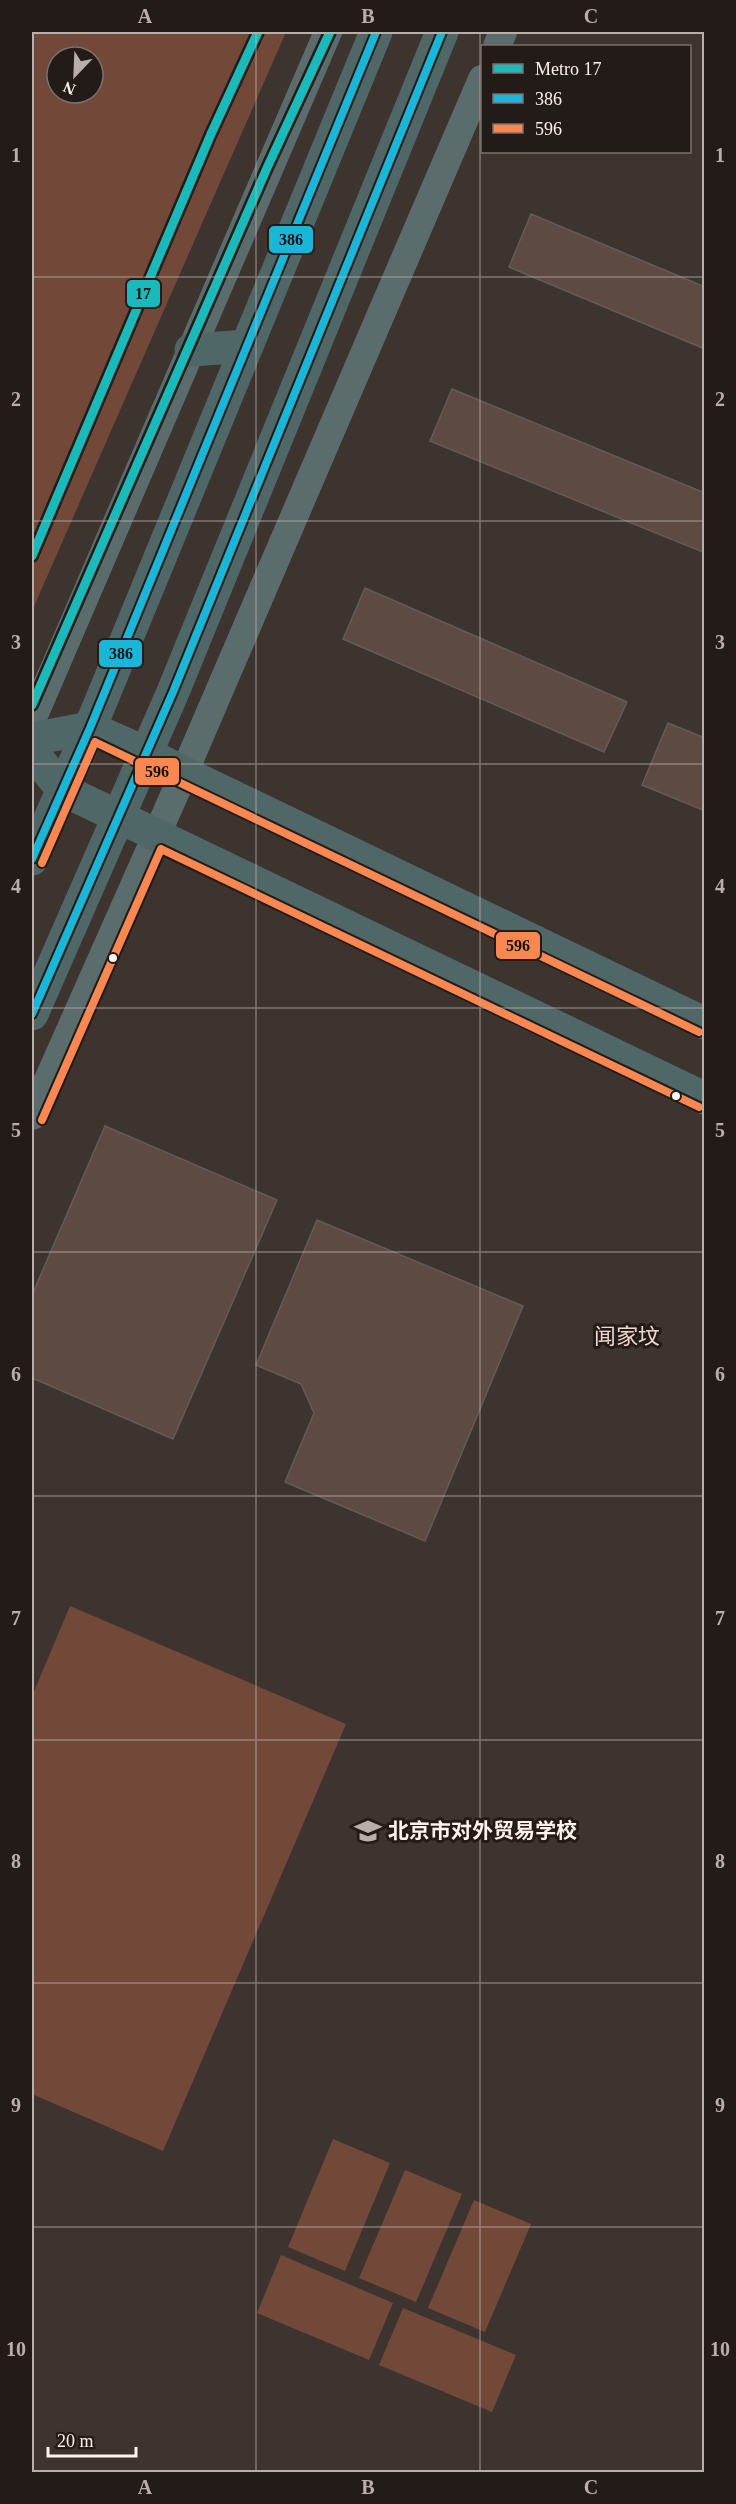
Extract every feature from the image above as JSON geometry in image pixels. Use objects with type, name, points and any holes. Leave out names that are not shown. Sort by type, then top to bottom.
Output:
[{"type":"main road","points":[[32,859],[90,728],[376,32]]},
{"type":"main road","points":[[32,1014],[182,670],[442,32]]},
{"type":"main road","points":[[191,350],[247,345]]},
{"type":"main road","points":[[32,740],[90,728],[705,1023]]},
{"type":"main road","points":[[32,752],[63,790],[705,1098]]},
{"type":"street","points":[[32,720],[328,32]]},
{"type":"street","points":[[32,1116],[184,773],[481,85]]},
{"type":"shaded area","points":[[32,32],[286,32],[32,611]]},
{"type":"shaded area","points":[[70,1606],[346,1724],[163,2151],[32,2094],[32,1696]]},
{"type":"shaded area","points":[[333,2139],[390,2163],[345,2271],[288,2247]]},
{"type":"shaded area","points":[[405,2170],[462,2194],[416,2302],[359,2278]]},
{"type":"shaded area","points":[[474,2200],[531,2224],[485,2332],[428,2308]]},
{"type":"shaded area","points":[[281,2255],[393,2303],[369,2360],[257,2313]]},
{"type":"shaded area","points":[[403,2308],[516,2355],[492,2412],[379,2365]]},
{"type":"building","points":[[531,214],[705,287],[705,349],[509,267]]},
{"type":"building","points":[[452,389],[705,493],[705,553],[430,441]]},
{"type":"building","points":[[365,588],[627,702],[604,752],[343,639]]},
{"type":"building","points":[[668,723],[705,738],[705,811],[642,785]]},
{"type":"building","points":[[105,1126],[277,1200],[173,1439],[32,1378],[32,1295]]},
{"type":"building","points":[[317,1220],[523,1306],[425,1541],[285,1482],[314,1413],[301,1384],[256,1365]]},
{"type":"metro line","name":"17","points":[[32,556],[211,134],[258,32]]},
{"type":"metro line","name":"17","points":[[32,705],[267,168],[330,32]]},
{"type":"transit line","name":"386","points":[[32,859],[90,728],[376,32]]},
{"type":"transit line","name":"386","points":[[32,1014],[173,692],[442,32]]},
{"type":"transit line","name":"596","points":[[42,863],[95,742],[699,1032]]},
{"type":"transit line","name":"596","points":[[42,1120],[161,849],[699,1107]]},
{"type":"place","name":"北京市对外贸易学校","points":[[368,1831]]},
{"type":"district","name":"闻家坟","points":[[627,1336]]}]
